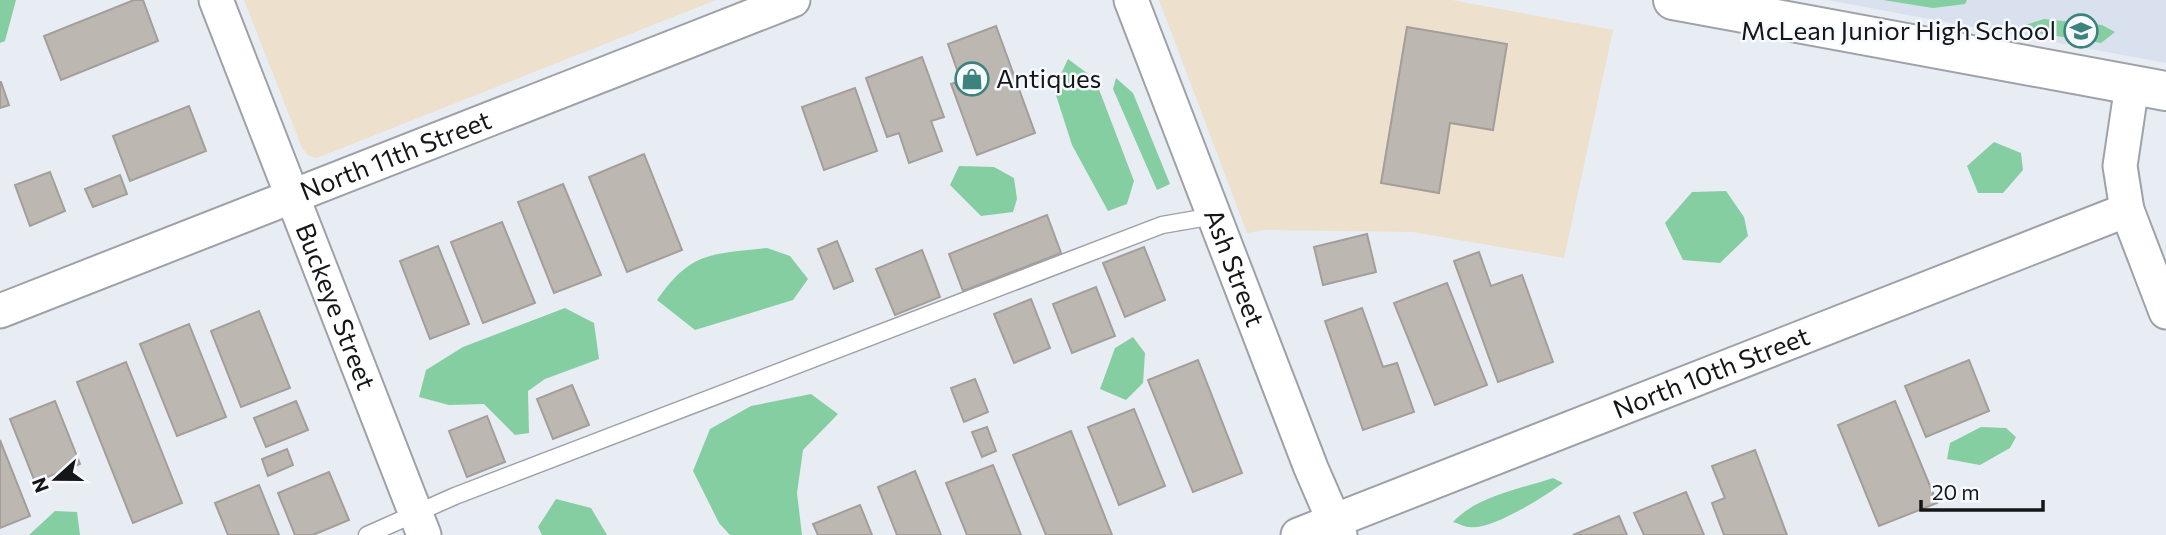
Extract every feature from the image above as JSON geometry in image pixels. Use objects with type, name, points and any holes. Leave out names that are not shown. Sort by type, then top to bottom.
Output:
[{"type":"street","name":"Buckeye Street","points":[[216,0],[420,524]]},
{"type":"street","name":"North 11th Street","points":[[0,311],[292,194],[793,0]]},
{"type":"street","name":"Ash Street","points":[[1131,0],[1337,528]]},
{"type":"street","points":[[1673,0],[2149,88],[2120,166],[2127,210],[2166,312]]},
{"type":"street","name":"North 10th Street","points":[[1298,535],[1337,528],[2127,210]]},
{"type":"lane","points":[[367,535],[420,524],[1161,225],[1214,216]]},
{"type":"shaded area","points":[[244,0],[716,0],[317,158],[309,156],[302,148]]},
{"type":"shaded area","points":[[1159,0],[1452,0],[1613,30],[1564,258],[1413,232],[1264,230],[1247,233]]},
{"type":"shaded area","name":"McLean Junior High School","points":[[1827,0],[2166,0],[2166,63]]},
{"type":"green space","points":[[0,0],[16,0],[5,41],[0,43]]},
{"type":"green space","points":[[1883,0],[1967,0],[1965,4],[1933,8]]},
{"type":"green space","points":[[2044,19],[2102,25],[2115,32],[2101,43],[2038,33],[2022,26]]},
{"type":"green space","points":[[1068,59],[1095,79],[1134,181],[1127,204],[1108,211],[1072,145],[1054,89]]},
{"type":"green space","points":[[1116,78],[1133,93],[1170,184],[1157,190],[1113,89]]},
{"type":"green space","points":[[1994,142],[2021,153],[2023,170],[2003,193],[1978,193],[1967,166]]},
{"type":"green space","points":[[959,166],[994,167],[1014,178],[1017,199],[1013,212],[981,216],[950,185]]},
{"type":"green space","points":[[1726,191],[1744,217],[1748,236],[1720,263],[1683,260],[1665,223],[1692,192]]},
{"type":"green space","points":[[767,248],[790,256],[808,279],[793,300],[695,330],[657,300],[669,284],[692,263],[717,254]]},
{"type":"green space","points":[[565,308],[594,323],[599,359],[545,379],[528,391],[529,433],[515,435],[484,404],[449,405],[419,397],[426,370],[463,347]]},
{"type":"green space","points":[[1133,337],[1145,353],[1143,383],[1126,400],[1100,389],[1115,348]]},
{"type":"green space","points":[[811,394],[838,414],[803,450],[797,493],[802,535],[730,535],[719,523],[693,471],[710,429],[751,406]]},
{"type":"green space","points":[[1981,427],[2006,428],[2016,437],[2010,448],[1980,465],[1947,459],[1950,443]]},
{"type":"green space","points":[[1553,478],[1563,483],[1504,518],[1479,527],[1467,527],[1453,522],[1486,500]]},
{"type":"green space","points":[[556,499],[591,508],[607,535],[542,535],[538,527]]},
{"type":"green space","points":[[55,511],[77,512],[80,535],[29,535]]},
{"type":"building","points":[[134,0],[143,0],[158,41],[61,80],[44,36]]},
{"type":"building","points":[[996,26],[1035,133],[977,155],[951,84],[961,81],[948,44]]},
{"type":"building","points":[[1407,27],[1507,44],[1493,130],[1450,123],[1439,193],[1381,183]]},
{"type":"building","points":[[922,57],[944,117],[931,121],[942,151],[909,163],[899,133],[887,137],[866,78]]},
{"type":"building","points":[[0,82],[9,105],[0,108]]},
{"type":"building","points":[[855,88],[877,151],[824,170],[802,107]]},
{"type":"building","points":[[189,106],[206,151],[130,181],[113,136]]},
{"type":"building","points":[[644,154],[682,250],[627,272],[589,177]]},
{"type":"building","points":[[50,172],[65,211],[30,226],[15,185]]},
{"type":"building","points":[[120,175],[127,194],[93,207],[85,189]]},
{"type":"building","points":[[563,184],[601,275],[554,293],[518,202]]},
{"type":"building","points":[[1047,215],[1061,253],[963,291],[949,254]]},
{"type":"building","points":[[502,222],[535,303],[483,323],[451,242]]},
{"type":"building","points":[[1367,234],[1376,272],[1323,285],[1314,247]]},
{"type":"building","points":[[837,241],[853,281],[834,289],[818,249]]},
{"type":"building","points":[[438,246],[469,324],[430,339],[400,261]]},
{"type":"building","points":[[1144,247],[1165,300],[1125,317],[1103,263]]},
{"type":"building","points":[[922,250],[940,297],[895,315],[876,269]]},
{"type":"building","points":[[1479,252],[1491,286],[1522,275],[1553,362],[1498,382],[1454,261]]},
{"type":"building","points":[[1447,283],[1487,385],[1435,405],[1394,303]]},
{"type":"building","points":[[1096,287],[1115,336],[1072,353],[1053,304]]},
{"type":"building","points":[[1031,299],[1050,348],[1014,363],[994,314]]},
{"type":"building","points":[[1362,308],[1383,367],[1397,363],[1414,412],[1363,430],[1325,321]]},
{"type":"building","points":[[259,311],[290,388],[241,407],[211,331]]},
{"type":"building","points":[[189,324],[226,417],[177,436],[140,344]]},
{"type":"building","points":[[1198,360],[1242,473],[1193,492],[1148,380]]},
{"type":"building","points":[[1969,360],[1989,411],[1926,437],[1905,386]]},
{"type":"building","points":[[126,362],[182,503],[133,523],[77,382]]},
{"type":"building","points":[[975,379],[988,412],[964,422],[951,388]]},
{"type":"building","points":[[572,385],[589,425],[553,439],[537,399]]},
{"type":"building","points":[[55,401],[80,464],[35,482],[10,419]]},
{"type":"building","points":[[296,401],[308,430],[266,447],[254,418]]},
{"type":"building","points":[[1895,401],[1937,503],[1879,526],[1838,425]]},
{"type":"building","points":[[1134,409],[1165,486],[1119,505],[1088,427]]},
{"type":"building","points":[[487,416],[505,462],[467,477],[449,431]]},
{"type":"building","points":[[987,427],[996,451],[982,457],[972,432]]},
{"type":"building","points":[[1071,431],[1112,535],[1046,535],[1013,455]]},
{"type":"building","points":[[0,440],[30,516],[0,528]]},
{"type":"building","points":[[287,449],[293,465],[268,476],[262,459]]},
{"type":"building","points":[[1755,450],[1787,535],[1724,535],[1712,503],[1725,498],[1712,466]]},
{"type":"building","points":[[993,465],[1021,535],[967,535],[946,483]]},
{"type":"building","points":[[915,471],[941,535],[897,535],[878,487]]},
{"type":"building","points":[[329,472],[349,520],[313,535],[295,535],[278,493]]},
{"type":"building","points":[[259,485],[279,535],[228,535],[215,503]]},
{"type":"building","points":[[1686,492],[1704,535],[1644,535],[1634,513]]},
{"type":"building","points":[[860,505],[872,535],[818,535],[813,524]]},
{"type":"building","points":[[1619,516],[1627,535],[1573,535]]},
{"type":"place","name":"McLean Junior High School","points":[[2081,31]]},
{"type":"place","name":"Antiques","points":[[972,79]]}]
